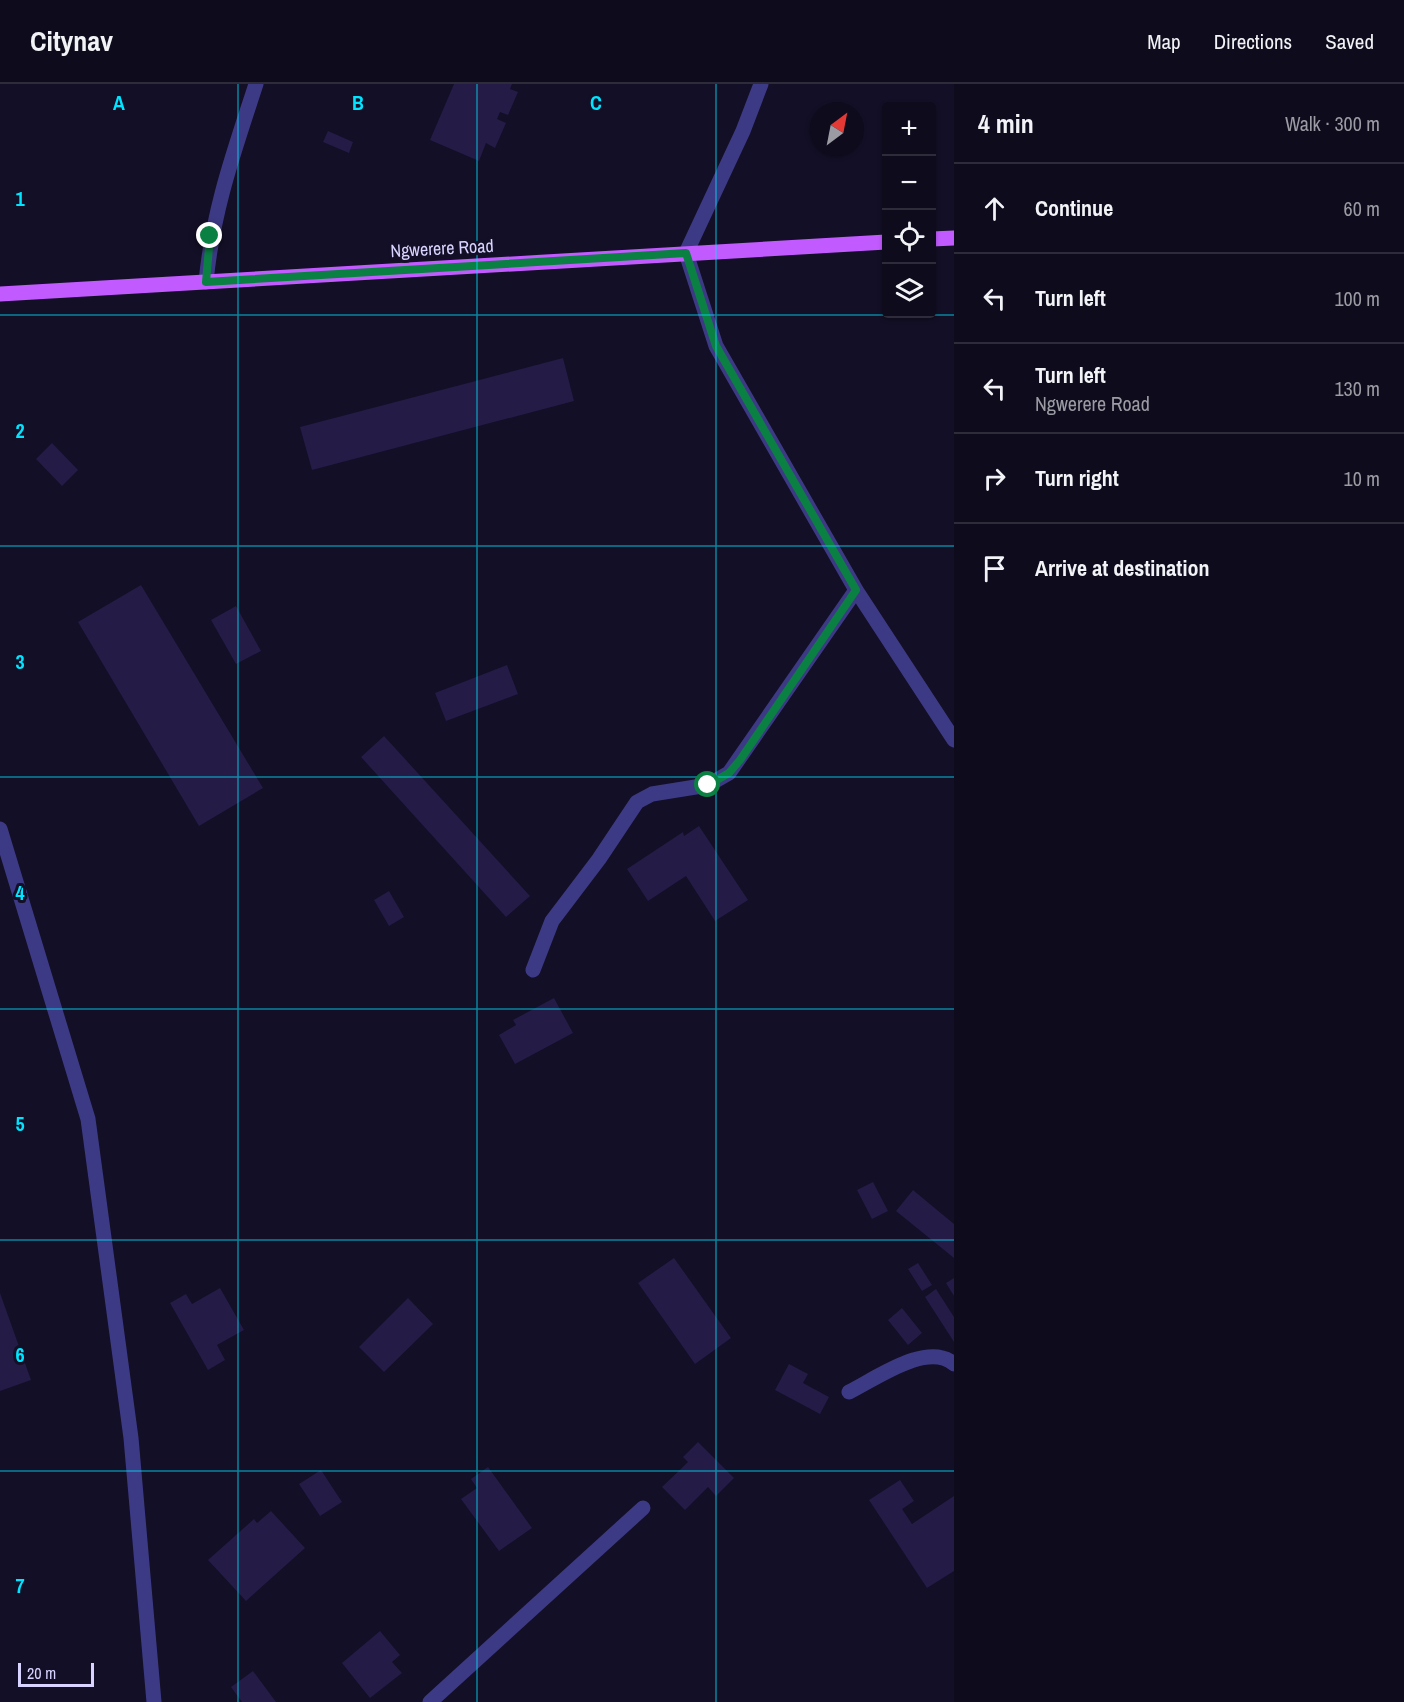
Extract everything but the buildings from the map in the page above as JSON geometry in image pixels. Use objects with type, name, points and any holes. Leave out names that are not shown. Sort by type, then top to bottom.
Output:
[{"type":"main road","points":[[936,239],[954,238]]},
{"type":"main road","name":"Ngwerere Road","points":[[0,294],[882,242]]},
{"type":"street","points":[[206,282],[210,236],[219,197],[256,84]]},
{"type":"street","points":[[761,84],[743,131],[686,253],[716,346],[856,590],[954,740]]},
{"type":"street","points":[[533,970],[552,921],[599,859],[637,802],[652,794],[708,785],[729,773],[856,590]]},
{"type":"street","points":[[0,829],[88,1119],[130,1438],[154,1702]]},
{"type":"street","points":[[849,1392],[925,1355],[945,1357],[954,1365]]},
{"type":"street","points":[[430,1702],[643,1508]]},
{"type":"route","points":[[210,236],[206,282],[686,253],[716,346],[856,590],[740,760],[729,773],[708,785]]}]
